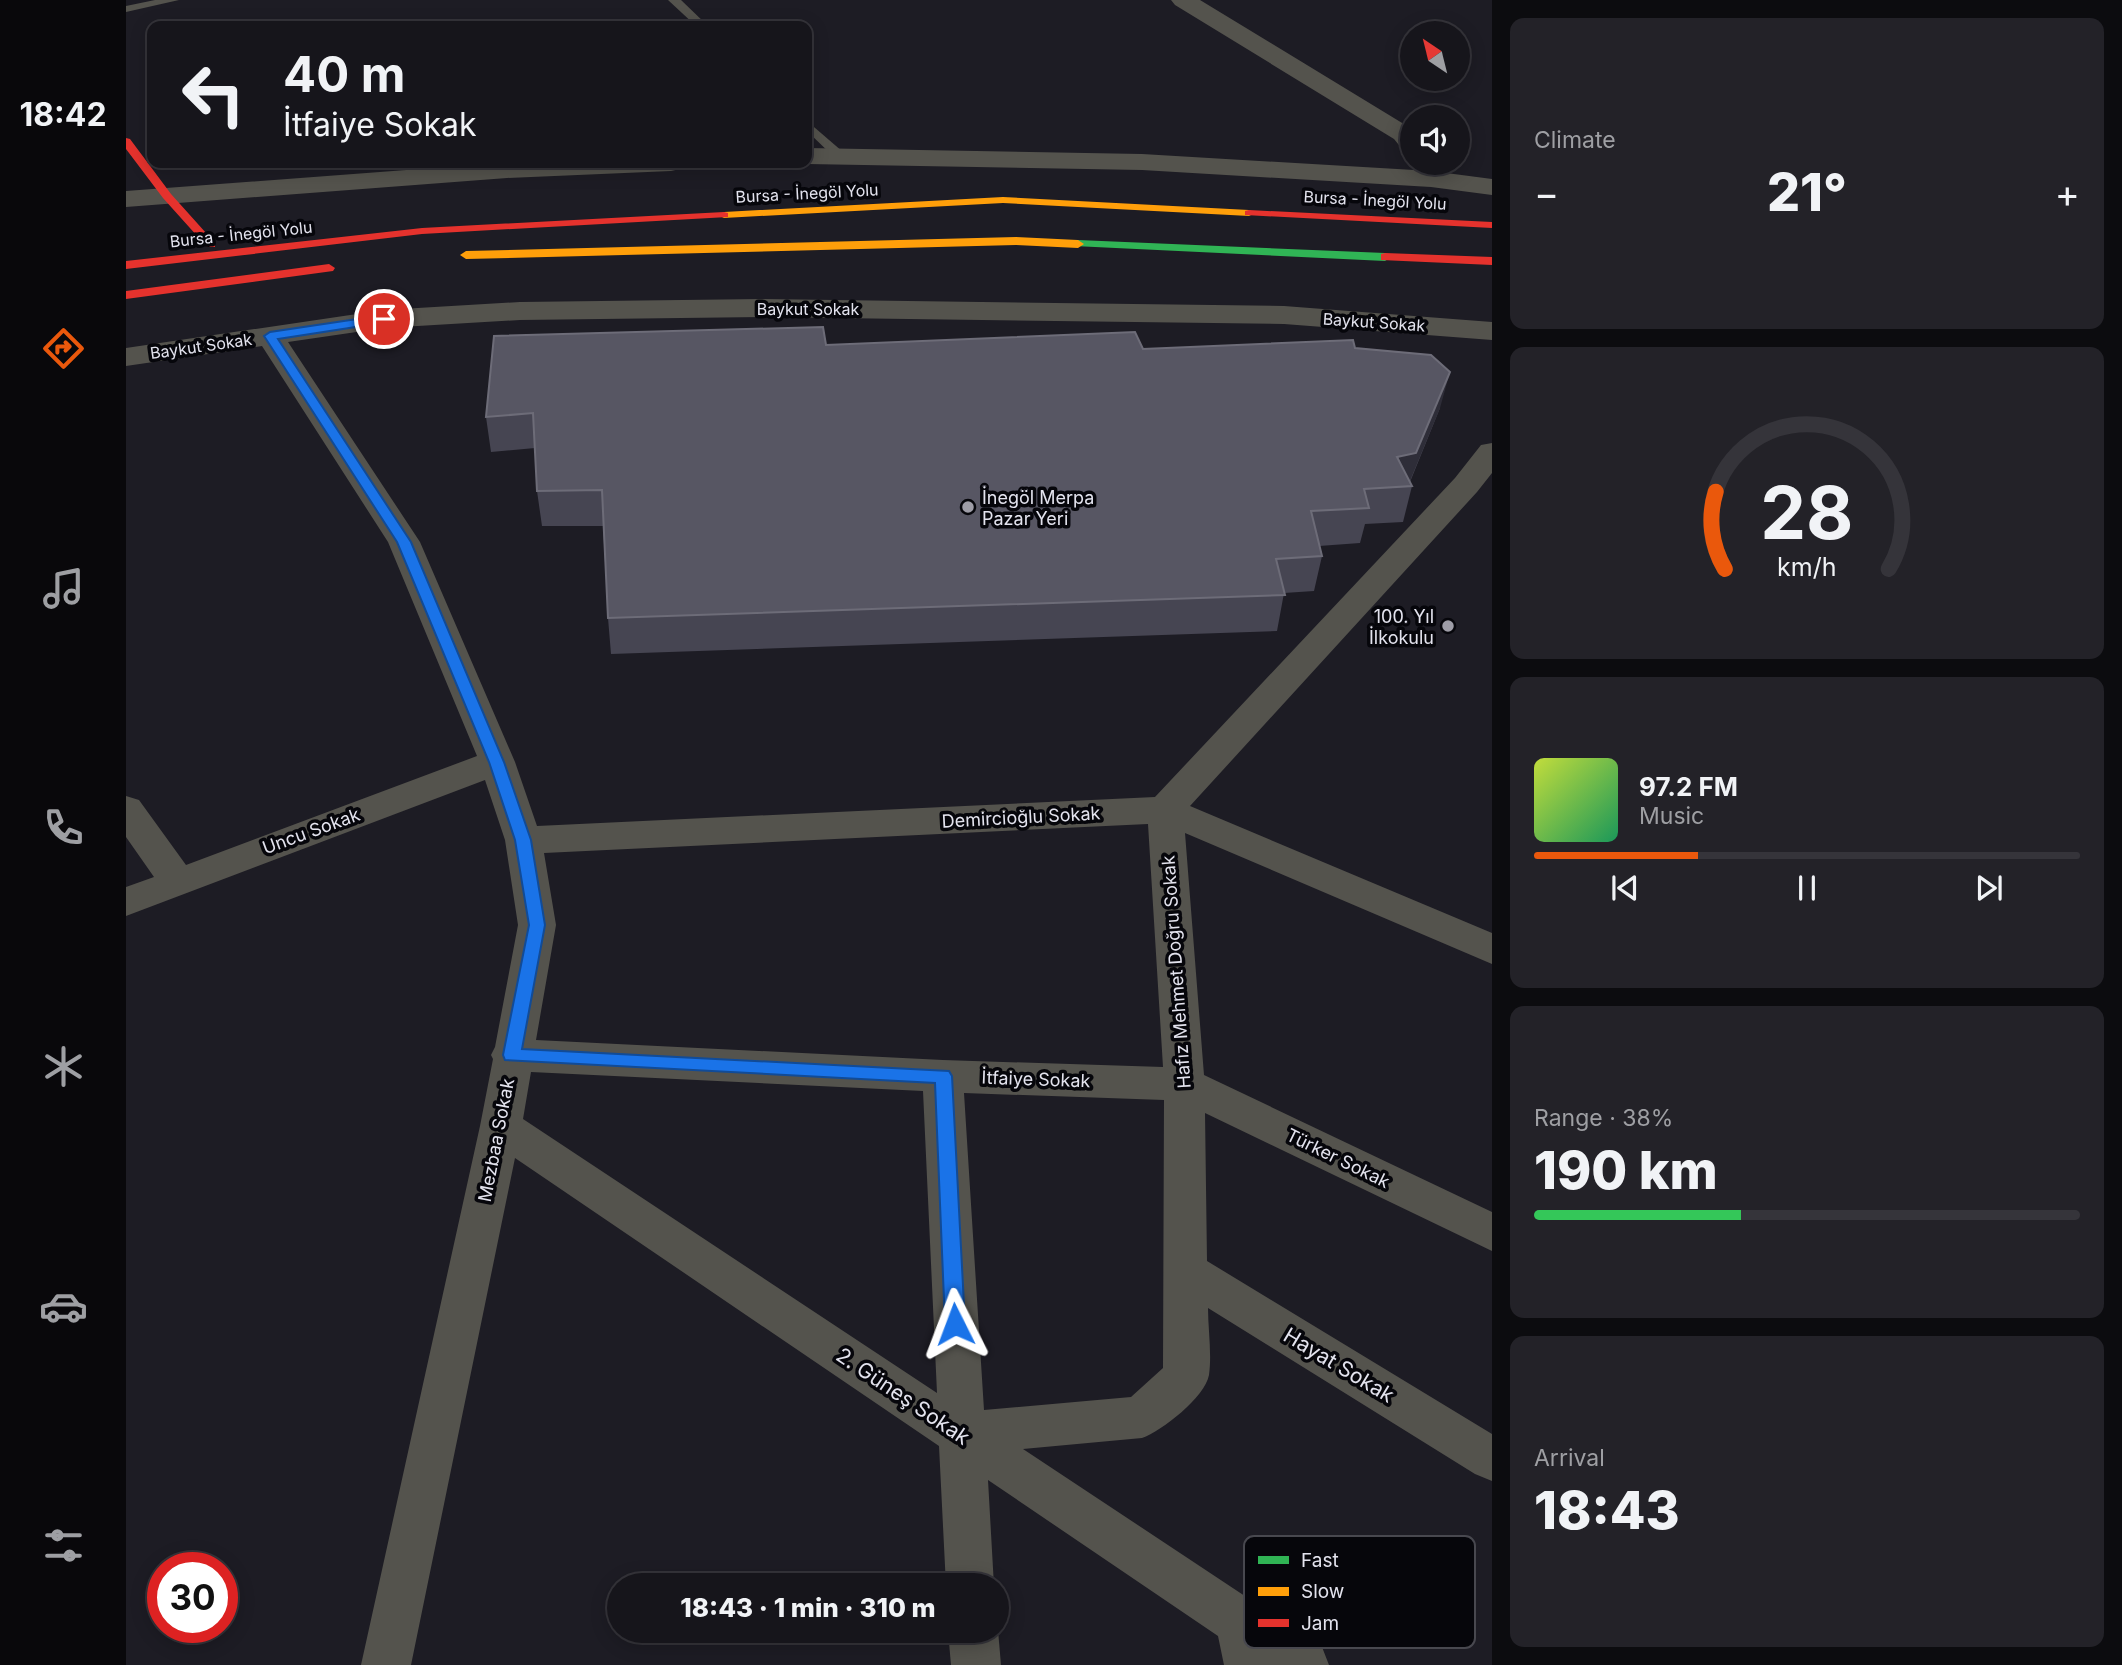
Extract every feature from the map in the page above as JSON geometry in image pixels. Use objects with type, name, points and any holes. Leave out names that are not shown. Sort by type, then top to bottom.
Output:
[{"type":"main road","points":[[129,150],[211,245]]},
{"type":"main road","name":"Bursa - İnegöl Yolu","points":[[126,265],[422,231],[1003,201],[1492,225]]},
{"type":"main road","points":[[126,251],[422,231]]},
{"type":"main road","points":[[446,255],[1016,241],[1492,261]]},
{"type":"main road","points":[[126,295],[339,267]]},
{"type":"street","points":[[1183,0],[1400,132]]},
{"type":"street","points":[[812,156],[1400,170]]},
{"type":"street","points":[[126,199],[554,168]]},
{"type":"street","points":[[1443,175],[1492,187]]},
{"type":"street","name":"Baykut Sokak","points":[[126,357],[384,319],[520,311],[762,308],[1284,315],[1492,331]]},
{"type":"street","name":"Mezbaa Sokak","points":[[270,336],[404,542],[496,762],[523,840],[537,925],[501,1126],[386,1665]]},
{"type":"street","points":[[1165,810],[1479,487],[1492,452]]},
{"type":"street","name":"Uncu Sokak","points":[[126,902],[496,762]]},
{"type":"street","points":[[126,809],[177,881]]},
{"type":"street","name":"Demircioğlu Sokak","points":[[523,840],[1165,810],[1492,949]]},
{"type":"street","name":"Hafız Mehmet Doğru Sokak","points":[[960,1434],[1142,1417],[1186,1376],[1184,1084],[1165,810]]},
{"type":"street","name":"İtfaiye Sokak","points":[[512,1055],[943,1076],[1184,1084]]},
{"type":"street","points":[[943,1076],[969,1573]]},
{"type":"street","name":"Türker Sokak","points":[[1184,1084],[1492,1233]]},
{"type":"street","name":"2. Güneş Sokak","points":[[501,1126],[960,1434],[1244,1643]]},
{"type":"street","name":"Hayat Sokak","points":[[1186,1272],[1492,1459]]},
{"type":"street","points":[[974,1643],[976,1665]]},
{"type":"street","name":"2. Güneş Sokak","points":[[1258,1648],[1304,1665]]},
{"type":"lane","points":[[126,9],[173,0]]},
{"type":"lane","points":[[674,0],[697,21]]},
{"type":"lane","points":[[812,130],[839,155]]},
{"type":"building","name":"İnegöl Merpa Pazar Yeri","points":[[823,327],[826,345],[1135,332],[1143,349],[1353,340],[1355,348],[1431,355],[1450,372],[1416,453],[1397,457],[1412,486],[1364,489],[1369,508],[1311,511],[1322,556],[1276,559],[1285,595],[608,618],[602,490],[537,491],[533,413],[486,417],[494,336]]},
{"type":"traffic: fast","points":[[1078,244],[1385,257]]},
{"type":"traffic: slow","points":[[724,215],[1003,200],[1249,213]]},
{"type":"traffic: slow","points":[[466,255],[1016,241],[1078,244]]},
{"type":"traffic: jam","points":[[126,141],[167,196],[211,245]]},
{"type":"traffic: jam","points":[[1249,213],[1492,225]]},
{"type":"traffic: jam","points":[[126,265],[422,231],[724,215]]},
{"type":"traffic: jam","points":[[1385,257],[1492,261]]},
{"type":"traffic: jam","points":[[126,295],[329,268]]},
{"type":"place","name":"İnegöl Merpa Pazar Yeri","points":[[968,507]]},
{"type":"place","name":"100. Yıl İlkokulu","points":[[1448,626]]},
{"type":"route","points":[[384,319],[270,336],[404,542],[496,762],[523,840],[537,925],[512,1055],[943,1076],[955,1324]]}]
